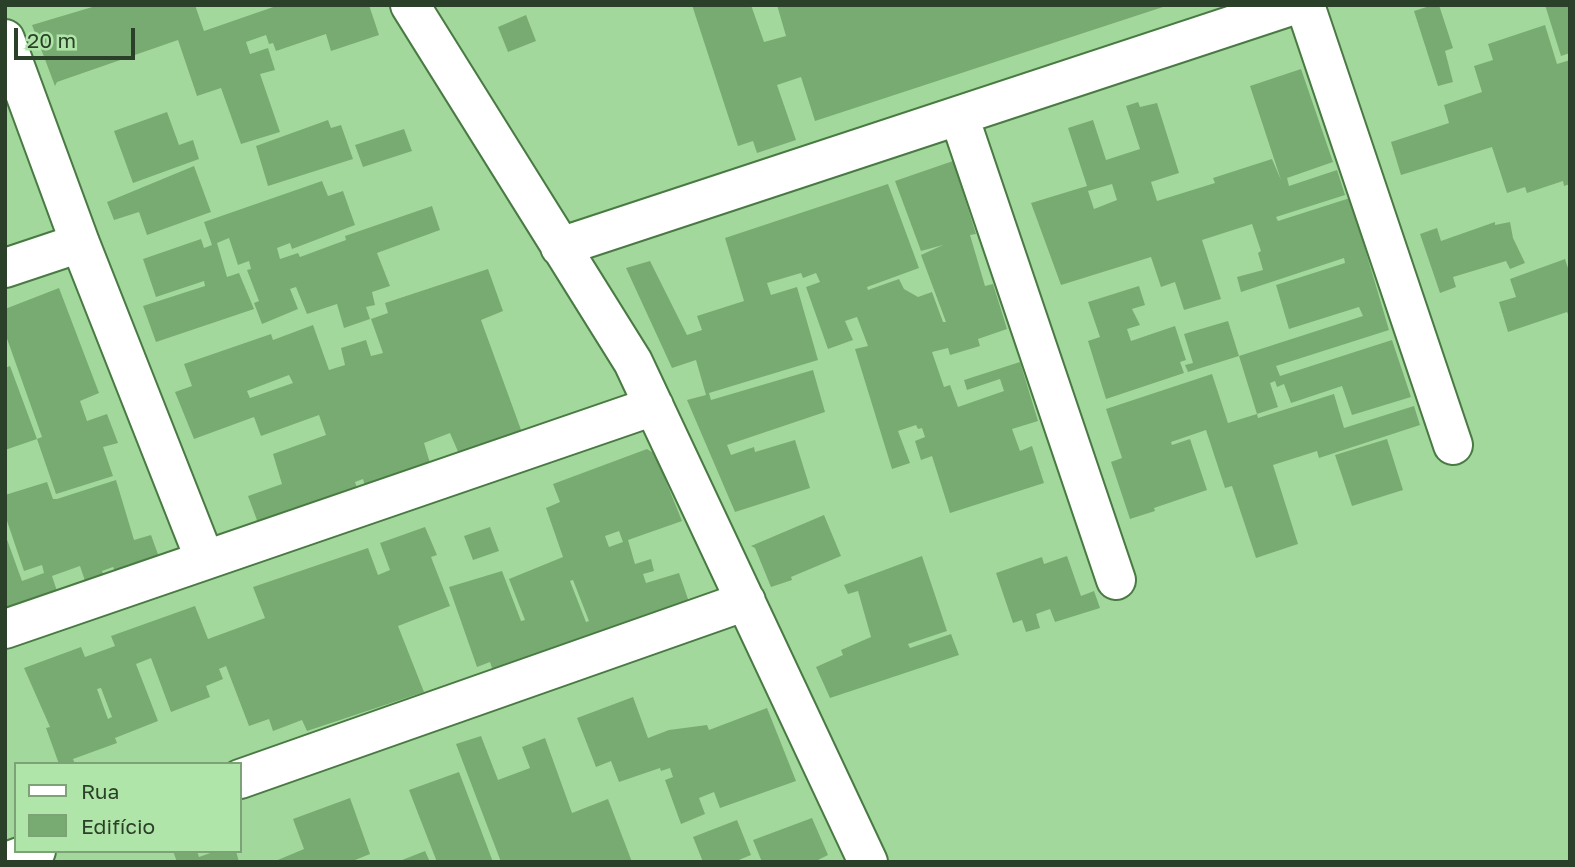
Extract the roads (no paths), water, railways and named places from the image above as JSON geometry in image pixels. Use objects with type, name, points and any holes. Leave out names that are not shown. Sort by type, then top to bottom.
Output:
[{"type":"street","points":[[410,5],[633,362],[868,862]]},
{"type":"street","points":[[560,247],[1294,5]]},
{"type":"street","points":[[1305,5],[1453,445]]},
{"type":"street","points":[[5,39],[80,243],[205,560]]},
{"type":"street","points":[[959,116],[1116,580]]},
{"type":"street","points":[[5,268],[80,243]]},
{"type":"street","points":[[5,629],[654,406]]},
{"type":"street","points":[[242,778],[746,601]]},
{"type":"street","points":[[6,862],[31,853]]}]
